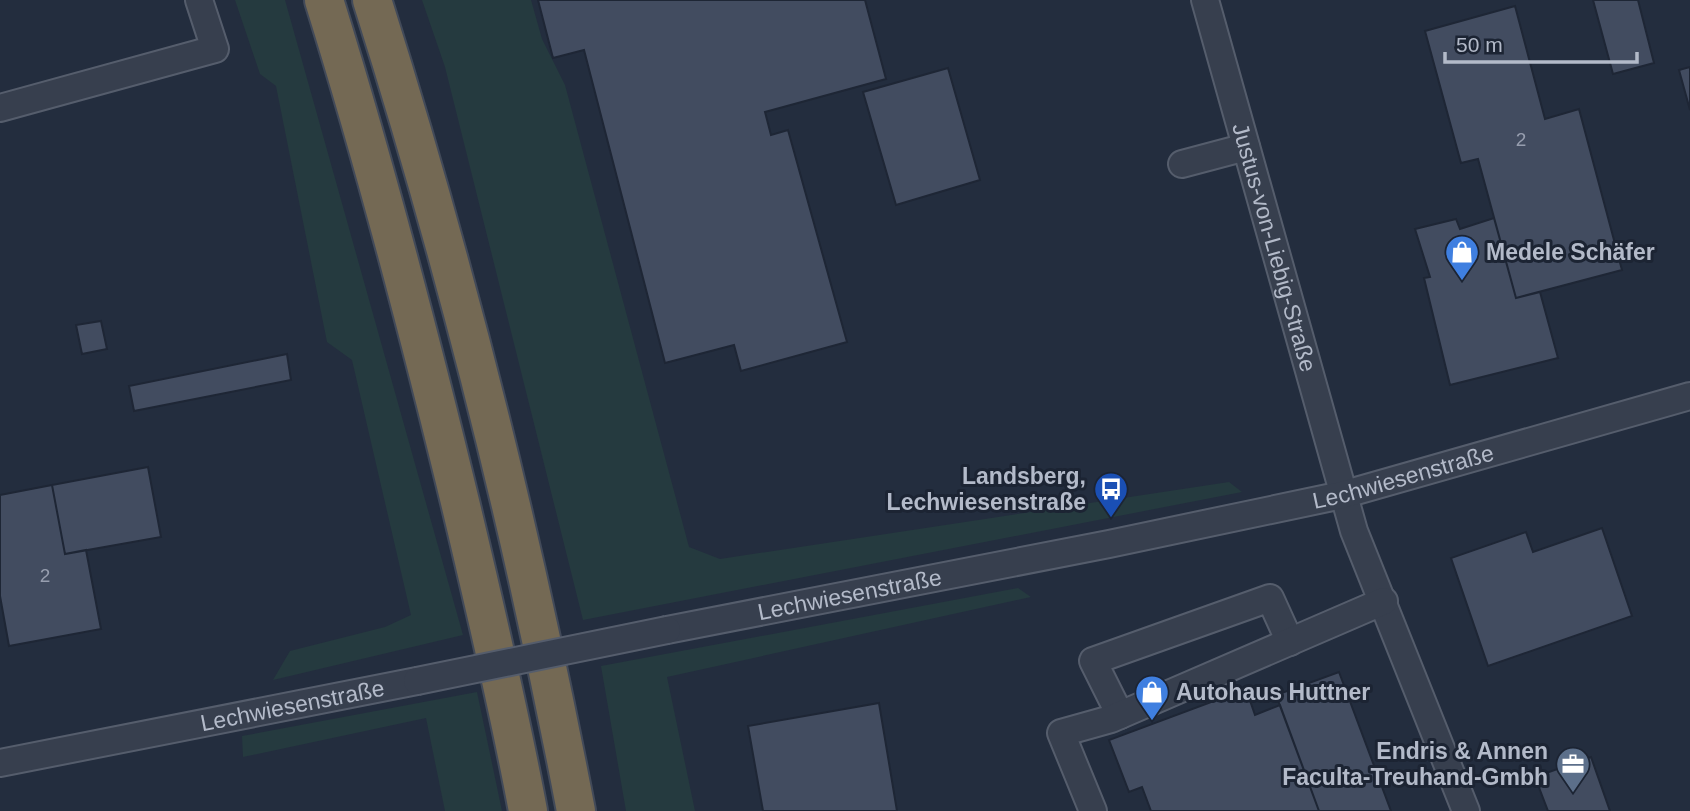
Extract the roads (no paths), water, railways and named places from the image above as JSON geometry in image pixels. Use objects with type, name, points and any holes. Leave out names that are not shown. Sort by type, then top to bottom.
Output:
[{"type":"highway","points":[[324,0],[368,144],[436,401],[483,599],[528,811]]},
{"type":"highway","points":[[372,0],[482,389],[530,589],[576,811]]},
{"type":"street","points":[[0,108],[215,49],[199,0]]},
{"type":"street","name":"Justus-von-Liebig-Straße","points":[[1205,0],[1342,495],[1466,811]]},
{"type":"street","points":[[1182,164],[1246,147]]},
{"type":"street","name":"Lechwiesenstraße","points":[[0,763],[1109,544],[1342,495],[1690,396]]},
{"type":"street","points":[[1120,715],[1093,661],[1270,598],[1290,642]]},
{"type":"street","points":[[1093,811],[1061,733],[1120,715],[1384,601]]},
{"type":"place","name":"Medele Schäfer","points":[[1462,282]]},
{"type":"place","name":"Landsberg, Lechwiesenstraße","points":[[1111,519]]},
{"type":"place","name":"Autohaus Huttner","points":[[1152,722]]},
{"type":"place","name":"Endris & Annen Faculta-Treuhand-Gmbh","points":[[1573,794]]}]
